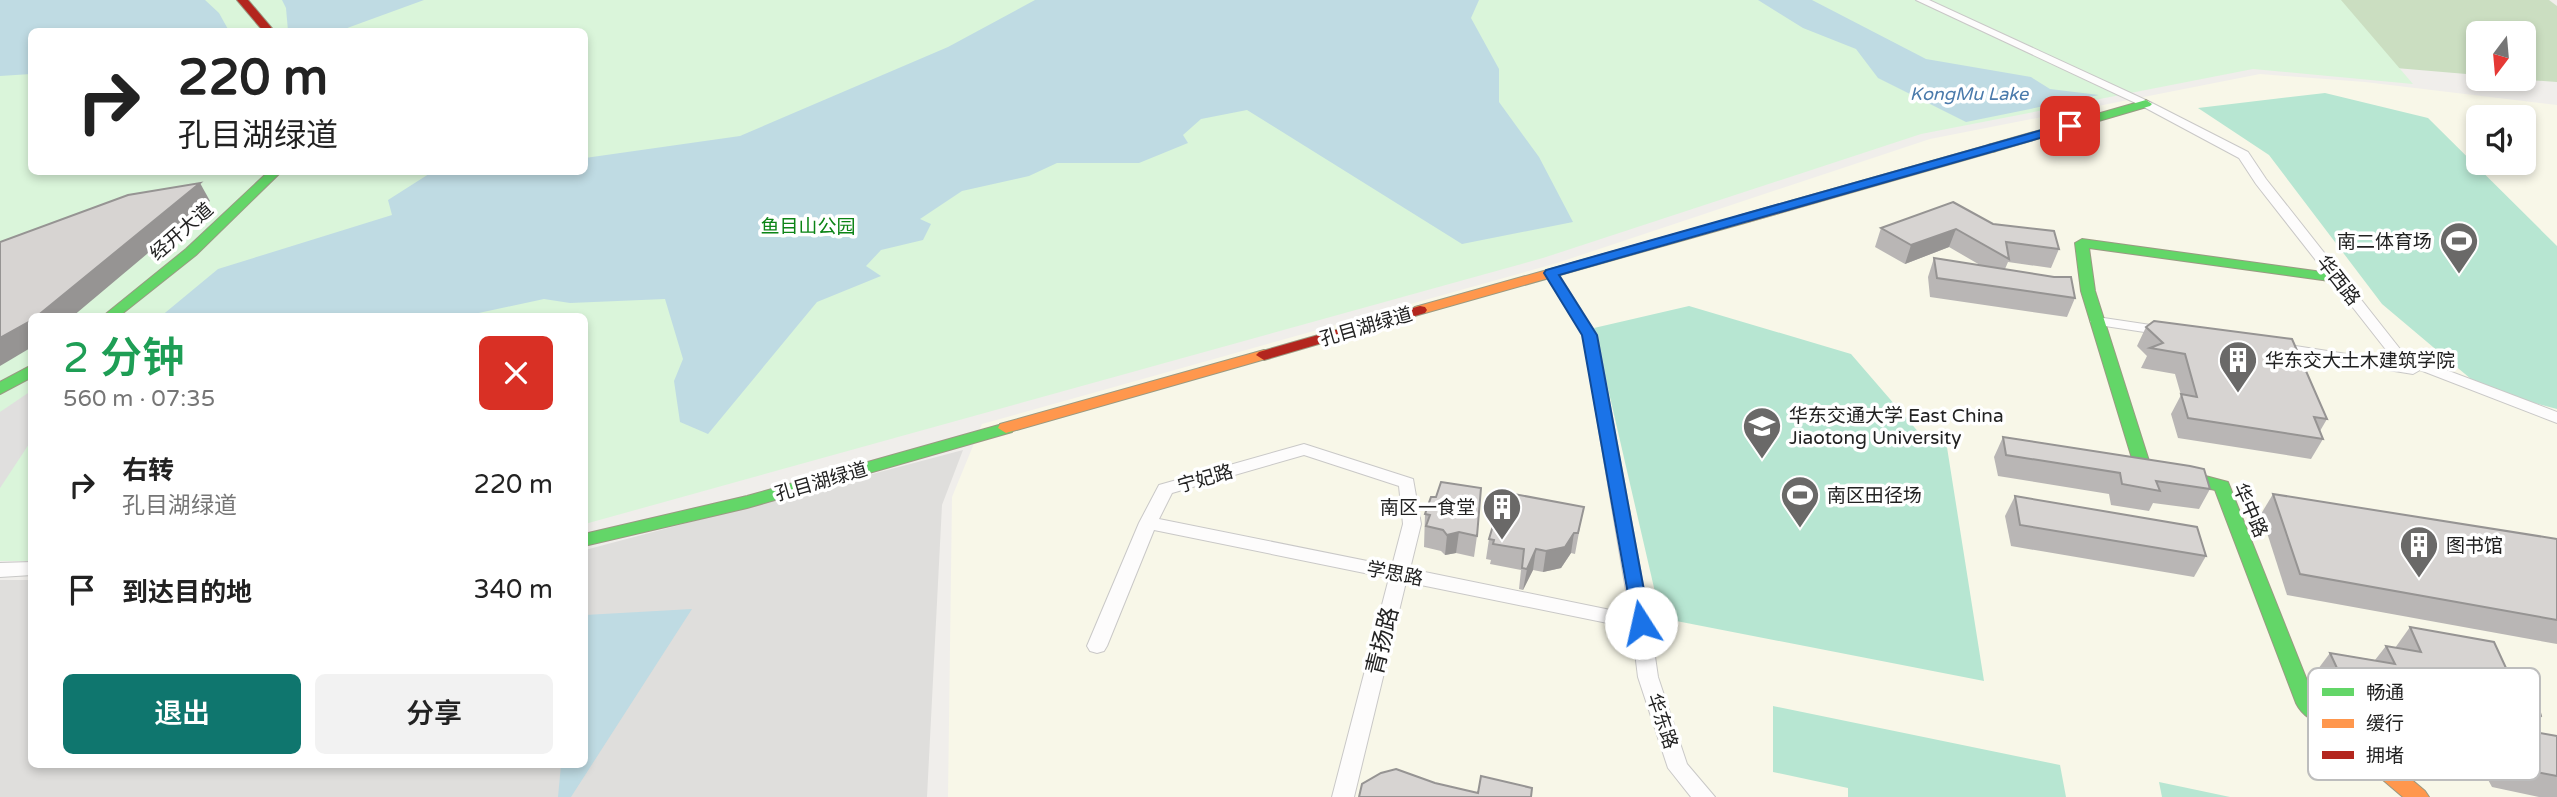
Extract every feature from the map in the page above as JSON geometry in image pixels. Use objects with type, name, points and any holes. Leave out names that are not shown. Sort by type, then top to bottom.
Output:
[{"type":"street","points":[[227,0],[247,28]]},
{"type":"street","points":[[242,0],[267,28]]},
{"type":"street","name":"华西路","points":[[1921,0],[2146,104],[2244,155],[2399,357],[2557,418]]},
{"type":"street","name":"孔目湖绿道","points":[[588,539],[747,502],[2146,104]]},
{"type":"street","name":"经开大道","points":[[96,313],[242,188],[253,175]]},
{"type":"street","name":"经开大道","points":[[114,313],[191,252],[272,175]]},
{"type":"street","name":"华中路","points":[[2308,705],[2222,486],[2142,464],[2088,290],[2082,243],[2337,278]]},
{"type":"street","name":"华东路","points":[[1551,273],[1590,335],[1641,623],[1647,677],[1678,768],[1704,797]]},
{"type":"street","points":[[2097,321],[2179,333]]},
{"type":"street","points":[[2261,346],[2439,373]]},
{"type":"street","points":[[0,378],[28,361]]},
{"type":"street","points":[[0,389],[28,372]]},
{"type":"street","name":"宁妃路","points":[[1097,646],[1148,523],[1166,489],[1304,449],[1408,484]]},
{"type":"street","name":"青扬路","points":[[1343,797],[1412,524],[1408,484]]},
{"type":"street","name":"学思路","points":[[1148,523],[1641,623]]},
{"type":"street","points":[[0,570],[28,568]]},
{"type":"street","name":"华中路","points":[[2398,780],[2418,797]]},
{"type":"shaded area","name":"华东交通大学 East China Jiaotong University","points":[[2260,74],[2365,82],[2557,105],[2557,797],[948,797],[952,497],[982,424],[1557,263],[1930,139]]},
{"type":"shaded area","points":[[28,393],[28,446],[0,488],[0,412]]},
{"type":"shaded area","points":[[963,450],[942,505],[927,797],[0,797],[0,580],[28,580],[28,768],[588,768],[588,549]]},
{"type":"green space","name":"鱼目山公园","points":[[0,0],[2341,0],[2413,84],[2253,69],[1921,134],[1543,258],[588,523],[588,313],[28,313],[28,561],[0,561]]},
{"type":"green space","points":[[2311,0],[2549,0],[2557,6],[2557,82],[2536,80],[2536,21],[2466,21],[2466,74],[2384,67]]},
{"type":"green space","name":"南二体育场","points":[[2325,93],[2428,118],[2466,156],[2466,175],[2485,175],[2557,246],[2557,409],[2484,390],[2382,304],[2269,155],[2198,108]]},
{"type":"green space","name":"南区田径场","points":[[1689,306],[1851,354],[1921,435],[1946,441],[1984,681],[1661,618],[1594,328]]},
{"type":"green space","points":[[1773,706],[2060,765],[2066,797],[1848,797],[1848,788],[1773,772]]},
{"type":"green space","points":[[2159,782],[2230,797],[2162,797]]},
{"type":"water","points":[[0,0],[205,0],[219,13],[227,28],[28,28],[28,74],[0,76]]},
{"type":"water","points":[[282,0],[424,0],[347,28],[288,28],[286,8]]},
{"type":"water","points":[[1035,0],[1479,0],[1471,18],[1499,69],[1499,102],[1539,157],[1573,222],[1462,244],[1247,110],[1201,119],[1183,135],[1188,143],[1139,163],[1057,163],[1029,176],[962,191],[920,219],[931,224],[923,240],[881,250],[866,266],[881,276],[817,302],[708,434],[680,422],[674,381],[683,359],[665,299],[570,303],[544,299],[479,313],[165,313],[218,269],[392,215],[388,200],[427,175],[588,175],[588,158],[740,136],[948,47]]},
{"type":"water","name":"KongMu Lake","points":[[1758,0],[1812,0],[1926,59],[2031,77],[2050,89],[2099,95],[1966,122],[1878,78],[1856,49],[1803,28]]},
{"type":"water","points":[[692,609],[571,797],[558,797],[561,768],[588,768],[588,615]]},
{"type":"building","points":[[200,183],[41,313],[28,313],[28,322],[0,338],[0,242],[128,195]]},
{"type":"building","points":[[1953,202],[1993,224],[2054,231],[2059,249],[2006,242],[2009,259],[1956,229],[1911,245],[1881,228]]},
{"type":"building","points":[[1934,258],[2054,277],[2071,277],[2075,298],[1937,278]]},
{"type":"building","name":"华东交大土木建筑学院","points":[[2154,321],[2292,339],[2327,419],[2314,417],[2323,439],[2188,418],[2181,394],[2197,397],[2185,354],[2150,348],[2163,343],[2146,327]]},
{"type":"building","points":[[2003,437],[2204,469],[2210,489],[2156,481],[2160,491],[2122,484],[2120,473],[2006,455]]},
{"type":"building","points":[[1441,482],[1481,488],[1477,536],[1459,532],[1447,535],[1443,530],[1426,526],[1430,515],[1425,514],[1431,497],[1436,497]]},
{"type":"building","points":[[1503,492],[1584,507],[1578,533],[1574,533],[1565,547],[1546,551],[1536,549],[1527,569],[1522,568],[1524,549],[1493,544],[1494,540],[1489,539]]},
{"type":"building","name":"图书馆","points":[[2273,494],[2557,539],[2557,620],[2300,574]]},
{"type":"building","points":[[2015,496],[2197,527],[2206,556],[2020,525]]},
{"type":"building","points":[[2410,627],[2494,642],[2506,668],[2337,668],[2330,653],[2395,664],[2386,646],[2421,652]]},
{"type":"building","points":[[2540,733],[2557,736],[2557,776],[2540,773]]},
{"type":"building","points":[[1396,769],[1435,783],[1478,793],[1481,776],[1532,788],[1531,797],[1359,797],[1362,784],[1381,773]]},
{"type":"traffic: fast","points":[[1992,148],[2146,104]]},
{"type":"traffic: fast","points":[[114,313],[191,252],[272,175]]},
{"type":"traffic: fast","points":[[2308,705],[2222,486],[2142,465],[2088,291],[2082,243],[2337,278]]},
{"type":"traffic: fast","points":[[0,389],[28,372]]},
{"type":"traffic: fast","points":[[588,539],[747,502],[1006,428]]},
{"type":"traffic: slow","points":[[1420,310],[1743,219]]},
{"type":"traffic: slow","points":[[1006,428],[1264,355]]},
{"type":"traffic: slow","points":[[2398,780],[2418,797]]},
{"type":"traffic: jam","points":[[242,0],[266,28]]},
{"type":"traffic: jam","points":[[1743,219],[1992,148]]},
{"type":"traffic: jam","points":[[1264,355],[1420,310]]},
{"type":"place","name":"南二体育场","points":[[2459,275]]},
{"type":"place","name":"华东交大土木建筑学院","points":[[2238,394]]},
{"type":"place","name":"华东交通大学 East China Jiaotong University","points":[[1762,460]]},
{"type":"place","name":"南区田径场","points":[[1800,529]]},
{"type":"place","name":"南区一食堂","points":[[1502,541]]},
{"type":"place","name":"图书馆","points":[[2419,579]]},
{"type":"route","points":[[1641,623],[1590,335],[1551,273],[2070,126]]}]
